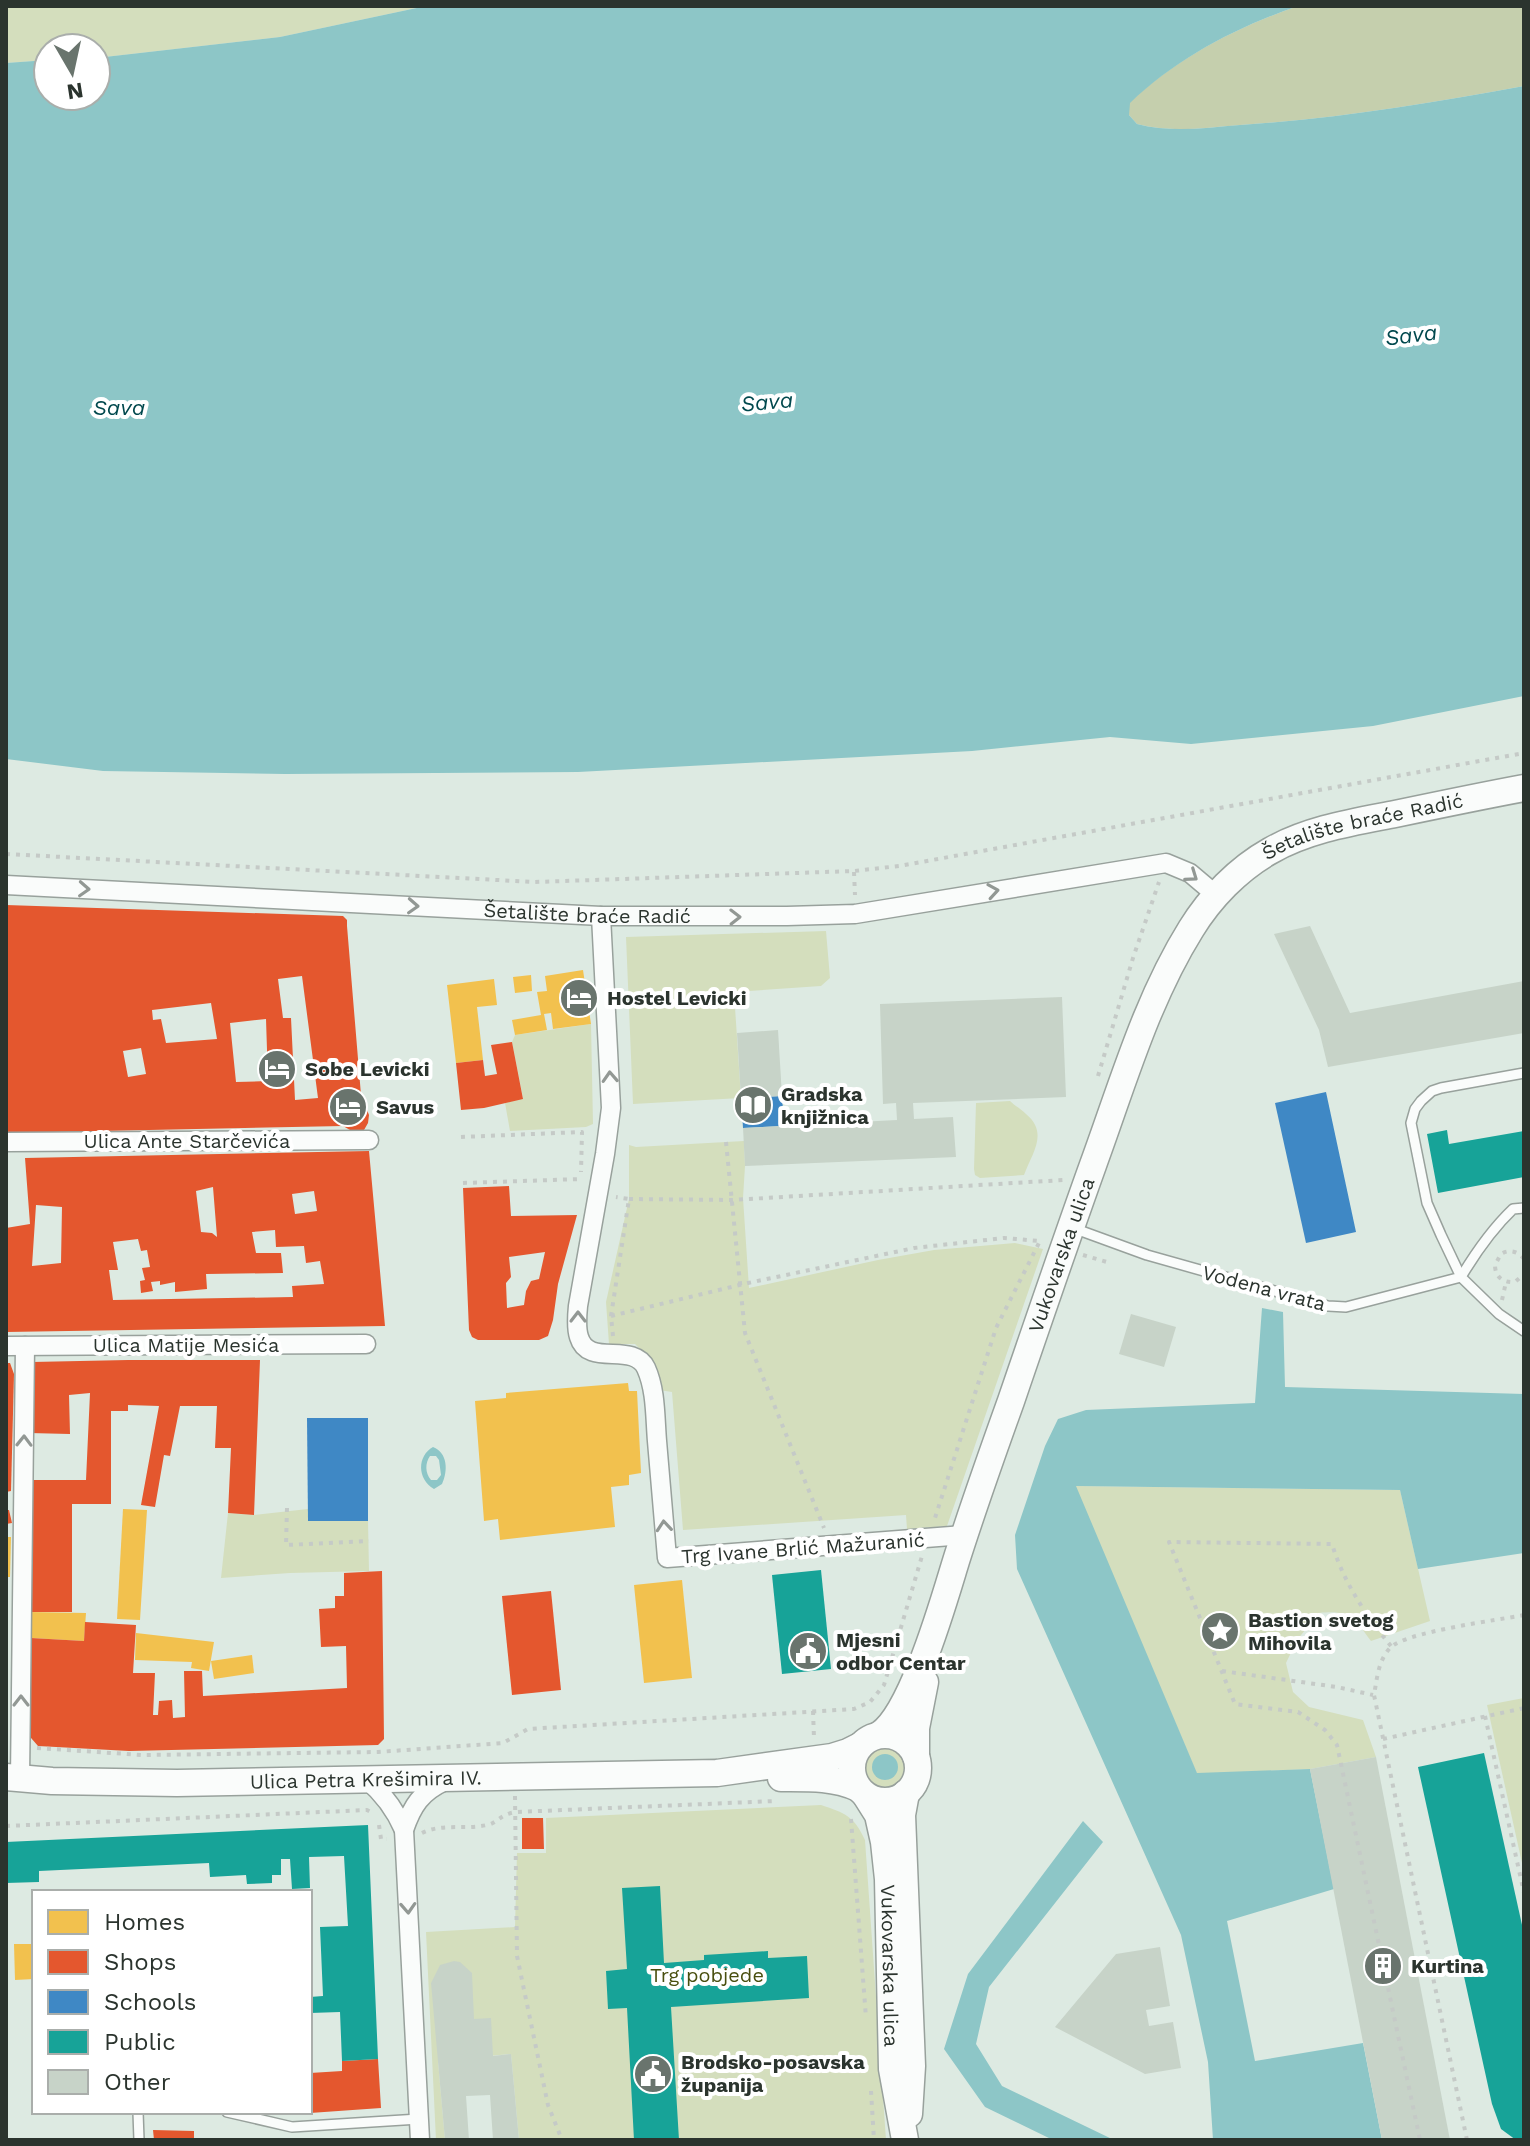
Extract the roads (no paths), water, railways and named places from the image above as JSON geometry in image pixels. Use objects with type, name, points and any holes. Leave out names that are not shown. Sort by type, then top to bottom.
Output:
[{"type":"main road","name":"Šetalište braće Radić","points":[[1216,895],[1270,851],[1300,837],[1343,824],[1524,788]]},
{"type":"main road","name":"Vukovarska ulica","points":[[916,1756],[916,1728],[936,1627],[964,1535],[1071,1227],[1166,971],[1192,927],[1216,895]]},
{"type":"main road","name":"Vukovarska ulica","points":[[870,1741],[891,1726],[901,1710],[936,1627]]},
{"type":"main road","points":[[891,1735],[910,1746],[916,1756],[917,1776],[906,1793],[886,1801],[857,1799],[851,1767],[854,1756],[870,1741],[891,1735]]},
{"type":"main road","name":"Ulica Petra Krešimira IV.","points":[[11,1778],[161,1783],[717,1773],[832,1757],[870,1741]]},
{"type":"main road","name":"Ulica Petra Krešimira IV.","points":[[717,1773],[751,1778],[826,1778],[846,1783],[857,1799]]},
{"type":"main road","name":"Vukovarska ulica","points":[[905,2139],[912,2066],[902,1815],[906,1793]]},
{"type":"main road","name":"Vukovarska ulica","points":[[857,1799],[878,1815],[884,1842],[888,1879],[892,2069],[905,2139]]},
{"type":"street","name":"Šetalište braće Radić","points":[[6,885],[601,916],[701,918],[855,914],[1166,863],[1190,873],[1216,895]]},
{"type":"street","name":"Trg Ivane Brlić Mažuranić","points":[[601,916],[611,1108],[578,1306],[579,1338],[592,1353],[632,1356],[643,1362],[648,1372],[654,1403],[667,1558],[964,1535]]},
{"type":"street","name":"Ulica Ante Starčevića","points":[[6,1142],[369,1140]]},
{"type":"street","name":"Ulica Matije Mesića","points":[[6,1346],[366,1344]]},
{"type":"street","points":[[11,1778],[21,1747],[14,1587],[25,1346]]},
{"type":"street","points":[[404,1830],[416,1802],[432,1787],[453,1778]]},
{"type":"street","points":[[366,1779],[381,1791],[398,1814],[404,1830],[420,2140]]},
{"type":"lane","points":[[1524,1073],[1432,1091],[1415,1109],[1411,1123],[1427,1203],[1461,1277],[1499,1314],[1524,1331]]},
{"type":"lane","points":[[1461,1277],[1479,1247],[1503,1218],[1513,1209],[1524,1208]]},
{"type":"lane","name":"Vodena vrata","points":[[1071,1227],[1147,1255],[1328,1306],[1346,1307],[1461,1277]]},
{"type":"lane","points":[[138,2114],[139,2140]]},
{"type":"lane","points":[[236,2114],[292,2127],[419,2119]]},
{"type":"water","name":"Sava","points":[[426,6],[1298,6],[1253,24],[1188,58],[1130,103],[1129,115],[1137,124],[1175,129],[1201,128],[1311,119],[1524,86],[1524,696],[1373,726],[1191,744],[1110,737],[972,751],[578,772],[285,774],[103,771],[6,759],[6,63],[32,61],[32,112],[112,112],[112,56],[280,37]]},
{"type":"water","points":[[1262,1308],[1283,1312],[1285,1387],[1524,1394],[1524,1553],[1418,1569],[1400,1490],[1076,1486],[1197,1773],[1310,1769],[1334,1889],[1227,1921],[1255,2061],[1363,2043],[1382,2140],[1213,2140],[1208,2062],[1181,1935],[1017,1569],[1015,1535],[1045,1446],[1058,1419],[1086,1410],[1255,1403]]},
{"type":"water","points":[[433,1447],[438,1450],[445,1463],[442,1484],[434,1489],[424,1479],[421,1468]],"holes":[[[430,1456],[436,1456],[441,1475],[437,1480],[431,1480],[427,1465]]]},
{"type":"water","points":[[885,1754],[895,1757],[898,1767],[895,1777],[885,1780],[875,1777],[872,1767],[875,1757]]},
{"type":"water","points":[[1083,1821],[1103,1842],[989,1987],[976,2044],[1002,2086],[1114,2140],[1053,2140],[985,2107],[944,2049],[968,1974]]},
{"type":"place","name":"Hostel Levicki","points":[[579,998]]},
{"type":"place","name":"Sobe Levicki","points":[[277,1069]]},
{"type":"place","name":"Gradska knjižnica","points":[[753,1105]]},
{"type":"place","name":"Savus","points":[[348,1107]]},
{"type":"place","name":"Bastion svetog Mihovila","points":[[1220,1631]]},
{"type":"place","name":"Mjesni odbor Centar","points":[[808,1651]]},
{"type":"place","name":"Kurtina","points":[[1383,1966]]},
{"type":"place","name":"Brodsko-posavska županija","points":[[653,2074]]},
{"type":"park label","name":"Trg pobjede","points":[[707,1975]]}]
